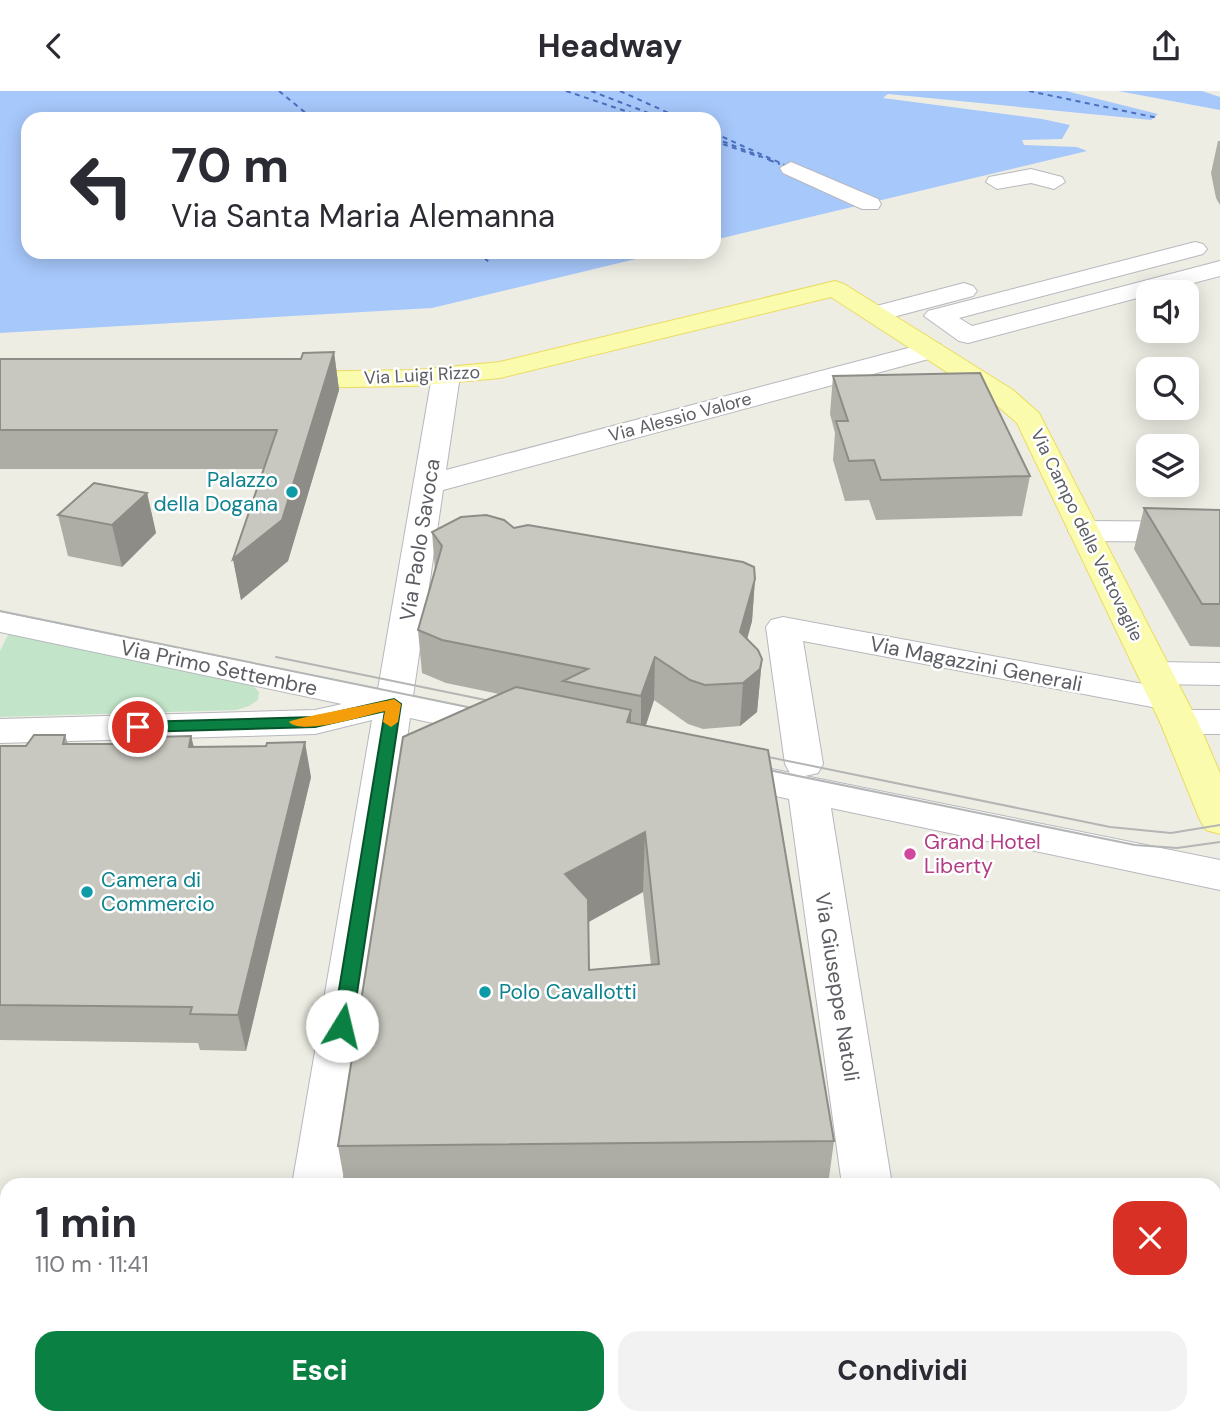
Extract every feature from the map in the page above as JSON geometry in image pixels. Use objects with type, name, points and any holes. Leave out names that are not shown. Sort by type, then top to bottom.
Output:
[{"type":"main road","name":"Via Campo delle Vettovaglie","points":[[835,289],[1003,396],[1029,419],[1168,698],[1220,820]]},
{"type":"main road","name":"Via Luigi Rizzo","points":[[258,380],[446,376],[540,362],[835,289]]},
{"type":"street","points":[[791,167],[870,204]]},
{"type":"street","points":[[997,182],[1031,176],[1054,182]]},
{"type":"street","points":[[874,314],[1152,242],[1197,244],[1220,267],[968,335],[937,316],[1197,244]]},
{"type":"street","name":"Via Alessio Valore","points":[[429,484],[931,350]]},
{"type":"street","name":"Via Paolo Savoca","points":[[318,1178],[446,376]]},
{"type":"street","points":[[1084,531],[1220,532]]},
{"type":"street","name":"Via Primo Settembre","points":[[0,622],[538,734]]},
{"type":"street","name":"Via Magazzini Generali","points":[[783,627],[1168,698]]},
{"type":"street","name":"Via Giuseppe Natoli","points":[[783,627],[866,1178]]},
{"type":"street","points":[[1168,698],[1220,674]]},
{"type":"street","points":[[1168,698],[1220,722]]},
{"type":"street","points":[[0,731],[315,722],[394,704]]},
{"type":"street","points":[[687,765],[806,777],[1220,875]]},
{"type":"green space","points":[[9,633],[249,682],[259,692],[258,700],[236,710],[0,717],[0,651]]},
{"type":"water","points":[[0,91],[1066,91],[1158,114],[1151,120],[888,94],[883,98],[1070,125],[1062,139],[1022,140],[1024,145],[1077,147],[1087,151],[721,238],[721,112],[21,112],[21,259],[636,259],[432,308],[0,333]]},
{"type":"water","points":[[1118,91],[1202,91],[1220,97],[1220,110]]},
{"type":"building","points":[[334,352],[282,520],[233,559],[277,430],[0,430],[0,359],[301,359],[303,353]]},
{"type":"building","points":[[980,373],[1030,476],[881,480],[874,460],[849,461],[836,421],[848,421],[833,376]]},
{"type":"building","points":[[94,483],[147,493],[112,525],[58,515]]},
{"type":"building","points":[[1144,508],[1220,510],[1220,604],[1202,604]]},
{"type":"building","points":[[486,515],[504,520],[514,528],[528,525],[743,562],[754,567],[755,579],[740,632],[758,650],[762,659],[760,669],[743,683],[705,685],[690,680],[655,657],[641,696],[563,681],[588,669],[442,640],[418,630],[442,546],[432,532],[461,517]]},
{"type":"building","name":"Polo Cavallotti","points":[[516,687],[631,710],[627,722],[768,750],[834,1141],[338,1146],[403,737]],"holes":[[[645,832],[659,964],[589,970],[588,899],[565,874]]]},
{"type":"building","name":"Camera di Commercio","points":[[34,735],[65,735],[63,744],[150,744],[153,737],[191,736],[189,747],[266,746],[267,743],[305,742],[238,1015],[190,1014],[192,1007],[0,1005],[0,746],[26,746]]},
{"type":"ferry route","points":[[279,91],[304,112]]},
{"type":"ferry route","points":[[566,91],[628,112]]},
{"type":"ferry route","points":[[591,91],[646,112]]},
{"type":"ferry route","points":[[620,91],[666,112]]},
{"type":"ferry route","points":[[1029,91],[1158,118]]},
{"type":"ferry route","points":[[721,136],[787,166]]},
{"type":"ferry route","points":[[721,141],[770,160]]},
{"type":"ferry route","points":[[721,143],[760,157]]},
{"type":"ferry route","points":[[769,160],[780,164]]},
{"type":"ferry route","points":[[485,259],[489,262]]},
{"type":"tram line","points":[[0,611],[487,711]]},
{"type":"tram line","points":[[276,657],[505,704]]},
{"type":"tram line","points":[[749,753],[1110,827],[1171,833],[1220,825]]},
{"type":"tram line","points":[[754,767],[1135,845],[1177,848],[1220,842]]},
{"type":"slow traffic","points":[[297,722],[315,722],[394,704],[391,722]]},
{"type":"place","name":"Palazzo della Dogana","points":[[292,492]]},
{"type":"place","name":"Grand Hotel Liberty","points":[[910,854]]},
{"type":"place","name":"Camera di Commercio","points":[[87,892]]},
{"type":"place","name":"Polo Cavallotti","points":[[485,992]]},
{"type":"route","points":[[138,727],[315,722],[394,704],[342,1026]]}]
